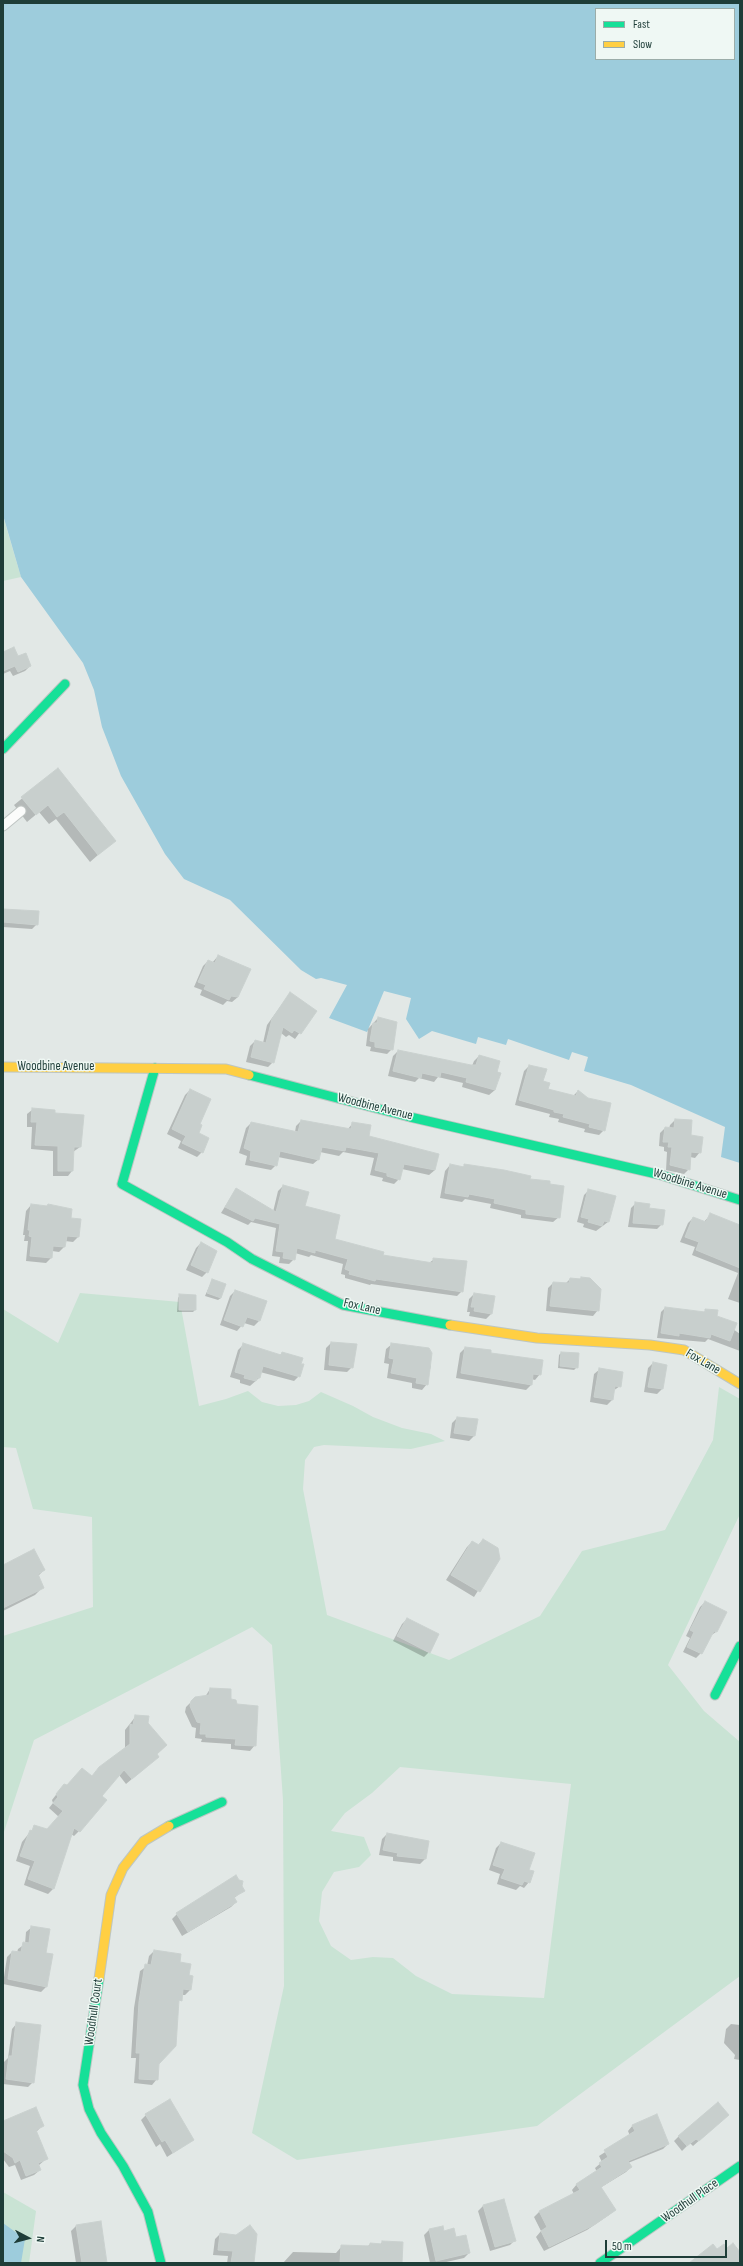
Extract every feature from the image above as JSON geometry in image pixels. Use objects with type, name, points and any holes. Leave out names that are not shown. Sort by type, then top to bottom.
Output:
[{"type":"street","points":[[3,749],[65,684]]},
{"type":"street","name":"Woodbine Avenue","points":[[3,1067],[226,1069],[410,1117],[661,1175],[740,1200]]},
{"type":"street","name":"Fox Lane","points":[[155,1068],[122,1184],[226,1242],[252,1259],[343,1305],[438,1323],[537,1338],[650,1345],[684,1350],[740,1384]]},
{"type":"street","points":[[715,1695],[740,1646]]},
{"type":"street","name":"Woodhull Court","points":[[161,2263],[148,2212],[123,2166],[101,2134],[89,2109],[83,2085],[111,1895],[124,1868],[144,1841],[169,1826],[222,1802]]},
{"type":"street","name":"Woodhull Place","points":[[600,2263],[740,2166]]},
{"type":"lane","points":[[3,826],[21,811]]},
{"type":"green space","points":[[3,516],[21,577],[3,581]]},
{"type":"green space","points":[[80,1293],[180,1302],[199,1406],[226,1399],[248,1391],[262,1402],[278,1406],[296,1405],[309,1401],[321,1392],[353,1406],[373,1417],[402,1428],[431,1434],[445,1441],[411,1449],[324,1445],[314,1447],[305,1460],[303,1489],[327,1615],[449,1660],[540,1616],[582,1551],[665,1530],[713,1440],[719,1387],[740,1399],[740,1514],[668,1665],[704,1711],[740,1742],[740,1976],[537,2126],[297,2160],[252,2133],[284,1986],[283,1800],[272,1645],[252,1627],[34,1740],[3,1835],[3,1636],[93,1607],[92,1517],[33,1509],[16,1448],[3,1447],[3,1309],[58,1343]],"holes":[[[400,1767],[571,1784],[544,1998],[452,1994],[416,1976],[393,1958],[373,1957],[351,1960],[331,1946],[319,1921],[322,1892],[334,1872],[359,1867],[371,1855],[364,1837],[331,1831],[345,1813],[372,1793]]]},
{"type":"green space","points":[[3,2192],[36,2211],[29,2263],[3,2263]]},
{"type":"water","points":[[3,3],[740,3],[740,1163],[721,1157],[725,1127],[631,1085],[584,1071],[588,1057],[572,1052],[569,1060],[508,1039],[506,1045],[478,1037],[476,1044],[432,1031],[419,1039],[406,1019],[411,998],[384,991],[367,1032],[329,1018],[347,985],[321,978],[316,979],[301,970],[230,900],[184,879],[165,854],[121,776],[102,727],[94,690],[83,663],[21,577],[3,515]]},
{"type":"water","points":[[3,2223],[25,2239],[21,2263],[3,2263]]},
{"type":"building","points":[[14,647],[18,656],[26,653],[31,666],[18,672],[15,666],[3,671],[3,652]]},
{"type":"building","points":[[58,768],[116,841],[98,855],[64,812],[57,817],[48,805],[36,815],[21,797]]},
{"type":"building","points":[[3,909],[39,911],[38,925],[3,922]]},
{"type":"building","points":[[218,955],[251,969],[238,997],[231,996],[229,1000],[204,989],[206,985],[198,982],[208,960],[215,963]]},
{"type":"building","points":[[290,992],[317,1011],[301,1034],[294,1030],[292,1033],[283,1027],[274,1063],[251,1057],[255,1040],[266,1043],[272,1019]]},
{"type":"building","points":[[378,1017],[397,1022],[393,1050],[375,1047],[375,1042],[370,1041],[373,1023],[377,1023]]},
{"type":"building","points":[[398,1050],[471,1065],[476,1065],[479,1055],[500,1061],[497,1072],[501,1073],[495,1090],[466,1082],[467,1078],[441,1072],[440,1077],[422,1073],[421,1078],[393,1071]]},
{"type":"building","points":[[529,1065],[547,1069],[543,1081],[550,1083],[548,1089],[576,1096],[578,1090],[588,1098],[611,1103],[605,1131],[589,1127],[590,1124],[563,1117],[564,1114],[554,1112],[554,1110],[519,1100]]},
{"type":"building","points":[[190,1089],[211,1099],[200,1124],[202,1125],[199,1133],[209,1138],[203,1153],[182,1143],[186,1136],[172,1129]]},
{"type":"building","points":[[32,1108],[55,1110],[55,1113],[84,1115],[81,1147],[74,1147],[73,1171],[58,1171],[58,1146],[35,1145],[37,1122],[31,1122]]},
{"type":"building","points":[[675,1119],[692,1120],[691,1135],[703,1137],[701,1153],[691,1152],[690,1170],[670,1165],[672,1147],[668,1147],[669,1142],[663,1142],[665,1127],[674,1128]]},
{"type":"building","points":[[301,1120],[351,1129],[352,1122],[371,1125],[369,1136],[439,1154],[435,1170],[404,1164],[400,1180],[387,1176],[387,1173],[375,1170],[379,1153],[346,1147],[345,1151],[322,1147],[319,1160],[280,1151],[277,1166],[250,1160],[251,1151],[244,1148],[251,1122],[298,1132]]},
{"type":"building","points":[[450,1164],[464,1167],[464,1164],[504,1170],[531,1176],[530,1179],[550,1181],[550,1184],[564,1186],[560,1218],[526,1214],[526,1210],[494,1203],[495,1199],[469,1194],[468,1197],[445,1193]]},
{"type":"building","points":[[283,1185],[309,1192],[305,1206],[340,1215],[335,1239],[384,1252],[383,1255],[433,1263],[433,1258],[467,1261],[463,1292],[376,1279],[375,1281],[349,1274],[350,1271],[345,1269],[348,1259],[315,1250],[315,1253],[297,1248],[295,1260],[283,1258],[284,1252],[276,1251],[280,1224],[255,1218],[253,1221],[225,1207],[236,1188],[276,1212]]},
{"type":"building","points":[[588,1189],[616,1196],[609,1222],[604,1221],[602,1226],[588,1222],[589,1219],[581,1217]]},
{"type":"building","points":[[635,1202],[650,1204],[649,1208],[665,1210],[663,1225],[633,1223]]},
{"type":"building","points":[[31,1204],[47,1206],[48,1204],[72,1209],[71,1218],[81,1219],[79,1237],[67,1236],[65,1247],[53,1246],[52,1258],[30,1256],[32,1237],[29,1236],[30,1230],[28,1230]]},
{"type":"building","points":[[710,1213],[740,1225],[740,1268],[696,1250],[699,1242],[685,1237],[693,1217],[706,1222]]},
{"type":"building","points":[[201,1242],[217,1251],[208,1273],[191,1265]]},
{"type":"building","points":[[581,1277],[590,1278],[601,1289],[599,1311],[550,1306],[553,1282],[569,1283],[570,1278],[581,1279]]},
{"type":"building","points":[[212,1279],[226,1284],[221,1298],[207,1293]]},
{"type":"building","points":[[235,1290],[267,1301],[260,1321],[247,1317],[243,1327],[224,1320]]},
{"type":"building","points":[[474,1293],[495,1296],[492,1314],[474,1311],[475,1307],[471,1307]]},
{"type":"building","points":[[179,1294],[196,1295],[196,1310],[179,1310]]},
{"type":"building","points":[[665,1307],[705,1312],[705,1309],[718,1310],[717,1316],[737,1323],[730,1341],[711,1334],[710,1338],[679,1333],[679,1336],[661,1333]]},
{"type":"building","points":[[331,1342],[357,1344],[353,1368],[329,1365]]},
{"type":"building","points":[[243,1343],[281,1355],[282,1352],[303,1358],[301,1364],[304,1364],[300,1377],[263,1366],[260,1378],[257,1378],[256,1381],[244,1378],[245,1375],[235,1372]]},
{"type":"building","points":[[391,1343],[429,1348],[432,1353],[428,1385],[416,1383],[417,1378],[391,1373],[394,1359],[389,1358]]},
{"type":"building","points":[[465,1347],[491,1350],[491,1353],[543,1360],[541,1375],[533,1374],[532,1385],[461,1373]]},
{"type":"building","points":[[561,1352],[579,1353],[578,1368],[560,1366]]},
{"type":"building","points":[[653,1362],[667,1365],[663,1389],[648,1387]]},
{"type":"building","points":[[599,1368],[623,1372],[621,1387],[615,1386],[613,1400],[594,1397]]},
{"type":"building","points":[[457,1417],[478,1419],[475,1436],[454,1433]]},
{"type":"building","points":[[483,1539],[498,1548],[500,1559],[480,1592],[451,1575],[472,1541],[479,1545]]},
{"type":"building","points":[[34,1549],[45,1570],[38,1574],[44,1588],[3,1608],[3,1565]]},
{"type":"building","points":[[705,1601],[727,1612],[717,1632],[714,1631],[702,1654],[687,1647],[694,1632],[690,1630]]},
{"type":"building","points":[[407,1618],[439,1634],[430,1653],[397,1636]]},
{"type":"building","points":[[210,1688],[231,1689],[231,1699],[236,1700],[237,1704],[258,1706],[256,1746],[235,1745],[236,1739],[206,1737],[206,1734],[200,1734],[201,1723],[197,1722],[190,1706],[191,1701],[195,1697],[209,1695]]},
{"type":"building","points":[[135,1715],[149,1716],[148,1723],[167,1745],[157,1754],[159,1757],[132,1779],[124,1770],[102,1796],[107,1800],[80,1832],[74,1828],[54,1889],[28,1879],[35,1861],[20,1856],[30,1830],[32,1831],[34,1825],[47,1829],[63,1811],[53,1803],[58,1797],[56,1794],[64,1784],[67,1785],[82,1768],[92,1776],[99,1767],[130,1744],[130,1724],[133,1725]]},
{"type":"building","points":[[387,1833],[429,1841],[426,1859],[397,1856],[398,1853],[383,1850]]},
{"type":"building","points":[[501,1842],[535,1853],[529,1870],[534,1871],[530,1883],[524,1881],[522,1885],[501,1878],[505,1869],[493,1865]]},
{"type":"building","points":[[236,1875],[239,1880],[243,1881],[242,1886],[245,1891],[234,1897],[237,1902],[188,1932],[176,1913]]},
{"type":"building","points":[[31,1926],[50,1929],[46,1953],[53,1954],[47,1987],[8,1979],[12,1951],[21,1952],[23,1942],[29,1943]]},
{"type":"building","points":[[154,1950],[181,1954],[180,1962],[191,1964],[189,1975],[193,1976],[191,1990],[183,1989],[182,2001],[179,2000],[176,2046],[159,2064],[158,2080],[139,2079],[140,2053],[136,2053],[139,2002],[145,1964],[151,1965]]},
{"type":"building","points":[[16,2022],[41,2025],[34,2083],[6,2079],[9,2056],[12,2056]]},
{"type":"building","points":[[170,2099],[194,2140],[173,2153],[165,2140],[162,2142],[145,2114]]},
{"type":"building","points":[[718,2102],[729,2115],[699,2141],[696,2139],[687,2146],[678,2136]]},
{"type":"building","points":[[36,2107],[44,2126],[36,2130],[48,2159],[38,2163],[41,2170],[26,2176],[20,2160],[15,2163],[13,2158],[3,2151],[3,2121]]},
{"type":"building","points":[[657,2114],[669,2144],[628,2161],[632,2167],[601,2187],[616,2210],[594,2225],[549,2247],[541,2231],[547,2227],[539,2211],[580,2190],[576,2184],[602,2167],[599,2163],[608,2157],[604,2150],[635,2131],[632,2125]]},
{"type":"building","points":[[504,2199],[516,2241],[495,2247],[483,2205]]},
{"type":"building","points":[[101,2221],[107,2263],[82,2263],[76,2225]]},
{"type":"building","points":[[250,2225],[257,2234],[254,2263],[231,2263],[233,2251],[218,2250],[220,2233],[236,2235]]},
{"type":"building","points":[[443,2226],[444,2231],[454,2228],[456,2237],[466,2235],[470,2253],[436,2261],[429,2229]]},
{"type":"building","points":[[382,2241],[403,2242],[402,2263],[340,2263],[341,2245],[370,2246],[370,2243],[382,2244]]},
{"type":"building","points":[[733,2243],[740,2252],[740,2263],[689,2263],[713,2244],[717,2249],[724,2244],[727,2248]]},
{"type":"traffic: fast","points":[[3,749],[65,684]]},
{"type":"traffic: fast","points":[[155,1068],[122,1184],[227,1242],[252,1259],[343,1305],[450,1325]]},
{"type":"traffic: fast","points":[[249,1075],[410,1117],[661,1175],[740,1200]]},
{"type":"traffic: fast","points":[[715,1695],[740,1646]]},
{"type":"traffic: fast","points":[[169,1826],[222,1802]]},
{"type":"traffic: fast","points":[[99,1979],[83,2085],[89,2109],[101,2133],[123,2166],[148,2212],[161,2263]]},
{"type":"traffic: fast","points":[[600,2263],[740,2166]]},
{"type":"traffic: slow","points":[[3,1067],[226,1069],[249,1075]]},
{"type":"traffic: slow","points":[[450,1325],[537,1338],[650,1345],[684,1350],[740,1384]]},
{"type":"traffic: slow","points":[[99,1979],[111,1895],[123,1868],[144,1841],[169,1826]]}]
